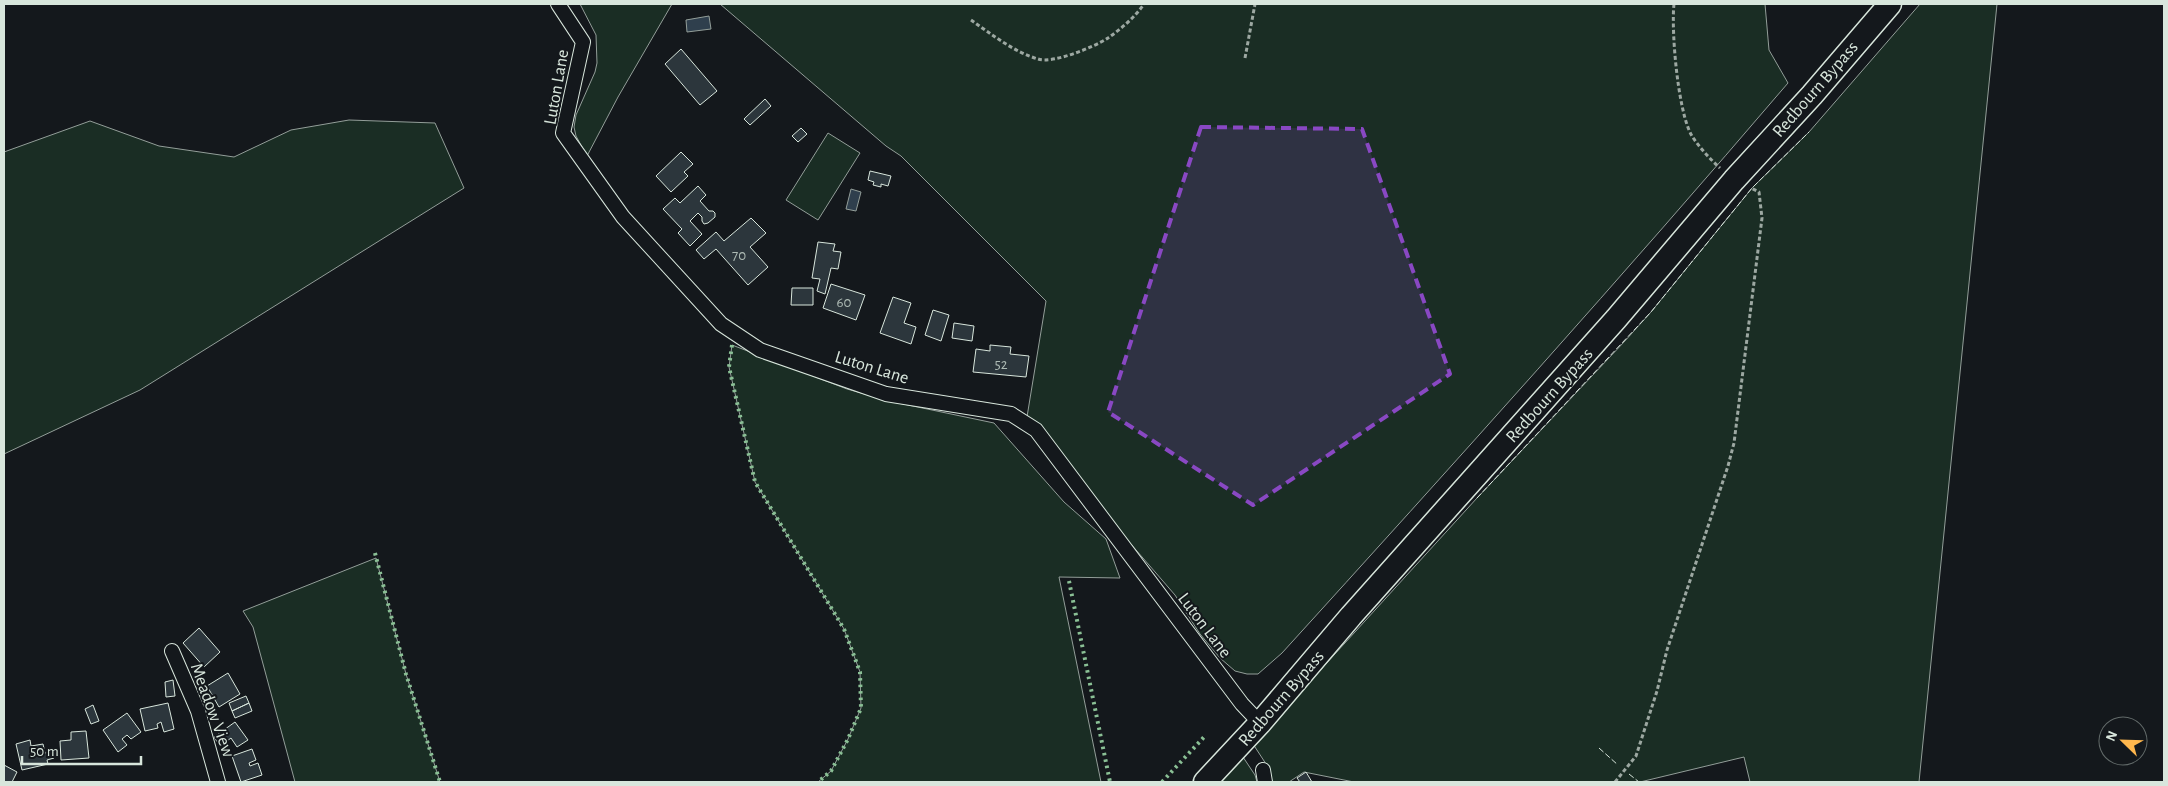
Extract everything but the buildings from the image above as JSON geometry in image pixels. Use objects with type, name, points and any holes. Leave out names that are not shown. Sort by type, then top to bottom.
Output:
[{"type":"main road","name":"Redbourn Bypass","points":[[1205,782],[1260,723],[1351,616],[1616,319],[1734,180],[1812,95],[1890,4]]},
{"type":"street","name":"Luton Lane","points":[[558,4],[583,42],[563,133],[623,217],[721,324],[760,350],[886,394],[1011,414],[1036,430],[1242,704],[1260,723]]},
{"type":"street","name":"Meadow View","points":[[172,651],[198,711],[218,782]]},
{"type":"path","points":[[971,20],[1011,46],[1040,60],[1057,58],[1077,52],[1106,39],[1137,15],[1144,4]]},
{"type":"path","points":[[1245,58],[1255,4]]},
{"type":"path","points":[[1674,4],[1672,17],[1677,73],[1685,120],[1692,136],[1714,162]]},
{"type":"path","points":[[1615,782],[1636,756],[1657,691],[1667,650],[1734,443],[1761,234],[1762,201],[1759,192],[1752,188]]},
{"type":"highlighted area","points":[[1201,127],[1362,129],[1450,374],[1253,505],[1108,412]]},
{"type":"green space","points":[[580,4],[672,4],[618,97],[587,156],[576,136],[574,127],[576,115],[595,72],[597,63],[596,35]]},
{"type":"green space","points":[[720,4],[1765,4],[1769,50],[1788,83],[1537,370],[1282,653],[1258,674],[1247,674],[1235,671],[1220,658],[1200,634],[1175,595],[1026,423],[1046,301],[901,156],[886,146]]},
{"type":"green space","points":[[1920,4],[1997,4],[1919,782],[1750,782],[1744,757],[1640,782],[1354,782],[1304,772],[1289,782],[1272,782],[1268,767],[1253,744],[1477,498],[1624,342],[1651,312],[1752,188],[1809,132]]},
{"type":"green space","points":[[349,120],[435,123],[464,188],[140,390],[4,454],[4,152],[90,121],[159,146],[234,157],[291,130]]},
{"type":"green space","points":[[828,133],[860,153],[818,220],[786,200]]},
{"type":"green space","points":[[732,345],[847,389],[889,401],[994,423],[1064,502],[1106,539],[1120,578],[1059,577],[1101,782],[818,782],[831,771],[848,739],[861,708],[860,672],[844,629],[755,482],[729,367]]},
{"type":"green space","points":[[376,558],[406,674],[440,782],[295,782],[253,627],[243,611]]},
{"type":"green space","points":[[1243,757],[1255,775],[1257,782],[1219,782]]},
{"type":"water","points":[[709,16],[711,29],[687,32],[686,20]]},
{"type":"water","points":[[851,189],[861,192],[856,211],[846,209]]},
{"type":"hedge","points":[[732,345],[729,367],[755,482],[844,629],[860,672],[861,708],[848,739],[831,771],[818,782]]},
{"type":"hedge","points":[[375,553],[406,674],[440,782]]},
{"type":"hedge","points":[[1069,581],[1110,782]]},
{"type":"hedge","points":[[1162,782],[1205,736]]},
{"type":"fence","points":[[1477,498],[1651,312],[1752,188],[1809,132]]},
{"type":"fence","points":[[1599,748],[1618,765]]},
{"type":"fence","points":[[1629,774],[1639,782]]}]
